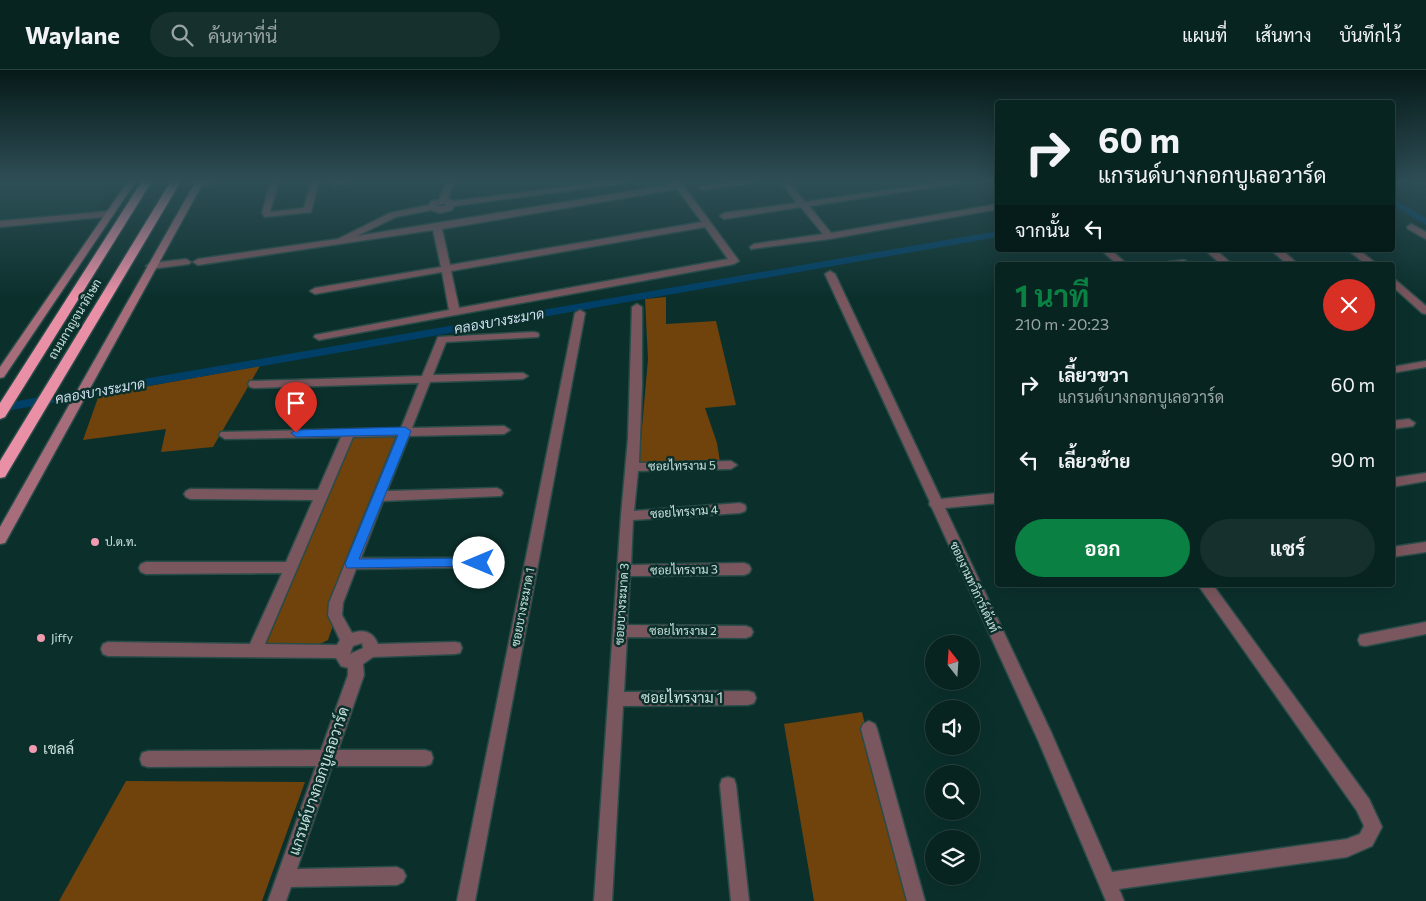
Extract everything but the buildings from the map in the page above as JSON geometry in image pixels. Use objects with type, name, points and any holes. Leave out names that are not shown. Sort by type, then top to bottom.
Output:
[{"type":"highway","name":"ถนนกาญจนาภิเษก","points":[[0,414],[122,220]]},
{"type":"highway","name":"ถนนกาญจนาภิเษก","points":[[0,473],[152,220]]},
{"type":"main road","points":[[0,375],[106,220]]},
{"type":"main road","points":[[0,539],[178,220]]},
{"type":"street","points":[[0,224],[46,220]]},
{"type":"street","points":[[340,241],[385,220]]},
{"type":"street","points":[[151,266],[196,259],[198,262],[476,220]]},
{"type":"street","points":[[319,337],[734,261],[705,220]]},
{"type":"street","points":[[816,220],[829,236]]},
{"type":"street","points":[[754,247],[920,220]]},
{"type":"street","points":[[315,291],[708,224]]},
{"type":"street","points":[[1411,226],[1426,236]]},
{"type":"street","points":[[437,227],[455,313]]},
{"type":"street","points":[[1108,252],[1120,262]]},
{"type":"street","points":[[1212,252],[1224,262]]},
{"type":"street","points":[[1278,252],[1290,262]]},
{"type":"street","points":[[1356,252],[1369,262]]},
{"type":"street","name":"ซอยงามทวีการ์เด้นท์","points":[[830,274],[935,504],[1045,737],[1115,901]]},
{"type":"street","points":[[1395,283],[1425,310]]},
{"type":"street","name":"ซอยบางระมาด 3","points":[[603,901],[624,571],[633,468],[637,307]]},
{"type":"street","name":"ซอยบางระมาด 1","points":[[466,901],[580,313]]},
{"type":"street","points":[[348,651],[335,615],[336,603],[442,339],[534,335]]},
{"type":"street","points":[[1395,369],[1426,364]]},
{"type":"street","points":[[254,384],[523,376]]},
{"type":"street","points":[[1395,425],[1409,423]]},
{"type":"street","points":[[225,435],[504,430]]},
{"type":"street","points":[[255,650],[349,432]]},
{"type":"street","name":"ซอยไทรงาม 5","points":[[633,468],[731,465]]},
{"type":"street","points":[[1395,483],[1426,478]]},
{"type":"street","points":[[379,496],[497,493]]},
{"type":"street","points":[[190,494],[322,495]]},
{"type":"street","points":[[935,504],[995,498]]},
{"type":"street","name":"ซอยไทรงาม 4","points":[[628,516],[740,508]]},
{"type":"street","points":[[1395,552],[1426,547]]},
{"type":"street","points":[[351,564],[479,563]]},
{"type":"street","points":[[146,568],[291,567]]},
{"type":"street","name":"ซอยไทรงาม 3","points":[[624,571],[744,569]]},
{"type":"street","points":[[1106,882],[1347,848],[1366,840],[1373,827],[1363,805],[1205,587]]},
{"type":"street","points":[[1364,640],[1426,628]]},
{"type":"street","name":"ซอยไทรงาม 2","points":[[620,631],[746,632]]},
{"type":"street","points":[[108,649],[348,651],[365,656],[371,644],[366,638],[357,637],[348,651]]},
{"type":"street","points":[[369,650],[455,648]]},
{"type":"street","name":"แกรนด์บางกอกบูเลอวาร์ด","points":[[277,901],[356,675],[348,651]]},
{"type":"street","name":"ซอยไทรงาม 1","points":[[616,698],[748,698]]},
{"type":"street","points":[[869,729],[916,901]]},
{"type":"street","points":[[148,759],[425,758]]},
{"type":"street","points":[[728,785],[740,901]]},
{"type":"street","points":[[285,878],[397,876]]},
{"type":"shaded area","points":[[666,297],[666,324],[716,321],[736,405],[705,408],[717,443],[720,462],[639,462],[648,359],[645,299]]},
{"type":"shaded area","points":[[260,366],[213,447],[161,452],[166,429],[83,440],[99,395]]},
{"type":"shaded area","points":[[398,436],[328,640],[316,646],[266,645],[353,438]]},
{"type":"shaded area","points":[[862,712],[907,901],[814,901],[784,724]]},
{"type":"shaded area","points":[[126,781],[305,782],[262,901],[59,901]]},
{"type":"waterway","points":[[1422,220],[1426,222]]},
{"type":"waterway","name":"คลองบางระมาด","points":[[0,408],[995,235]]},
{"type":"place","name":"ป.ต.ท.","points":[[95,542]]},
{"type":"place","name":"Jiffy","points":[[41,638]]},
{"type":"place","name":"เชลล์","points":[[33,749]]},
{"type":"route","points":[[296,433],[405,431],[351,564],[479,563]]}]
